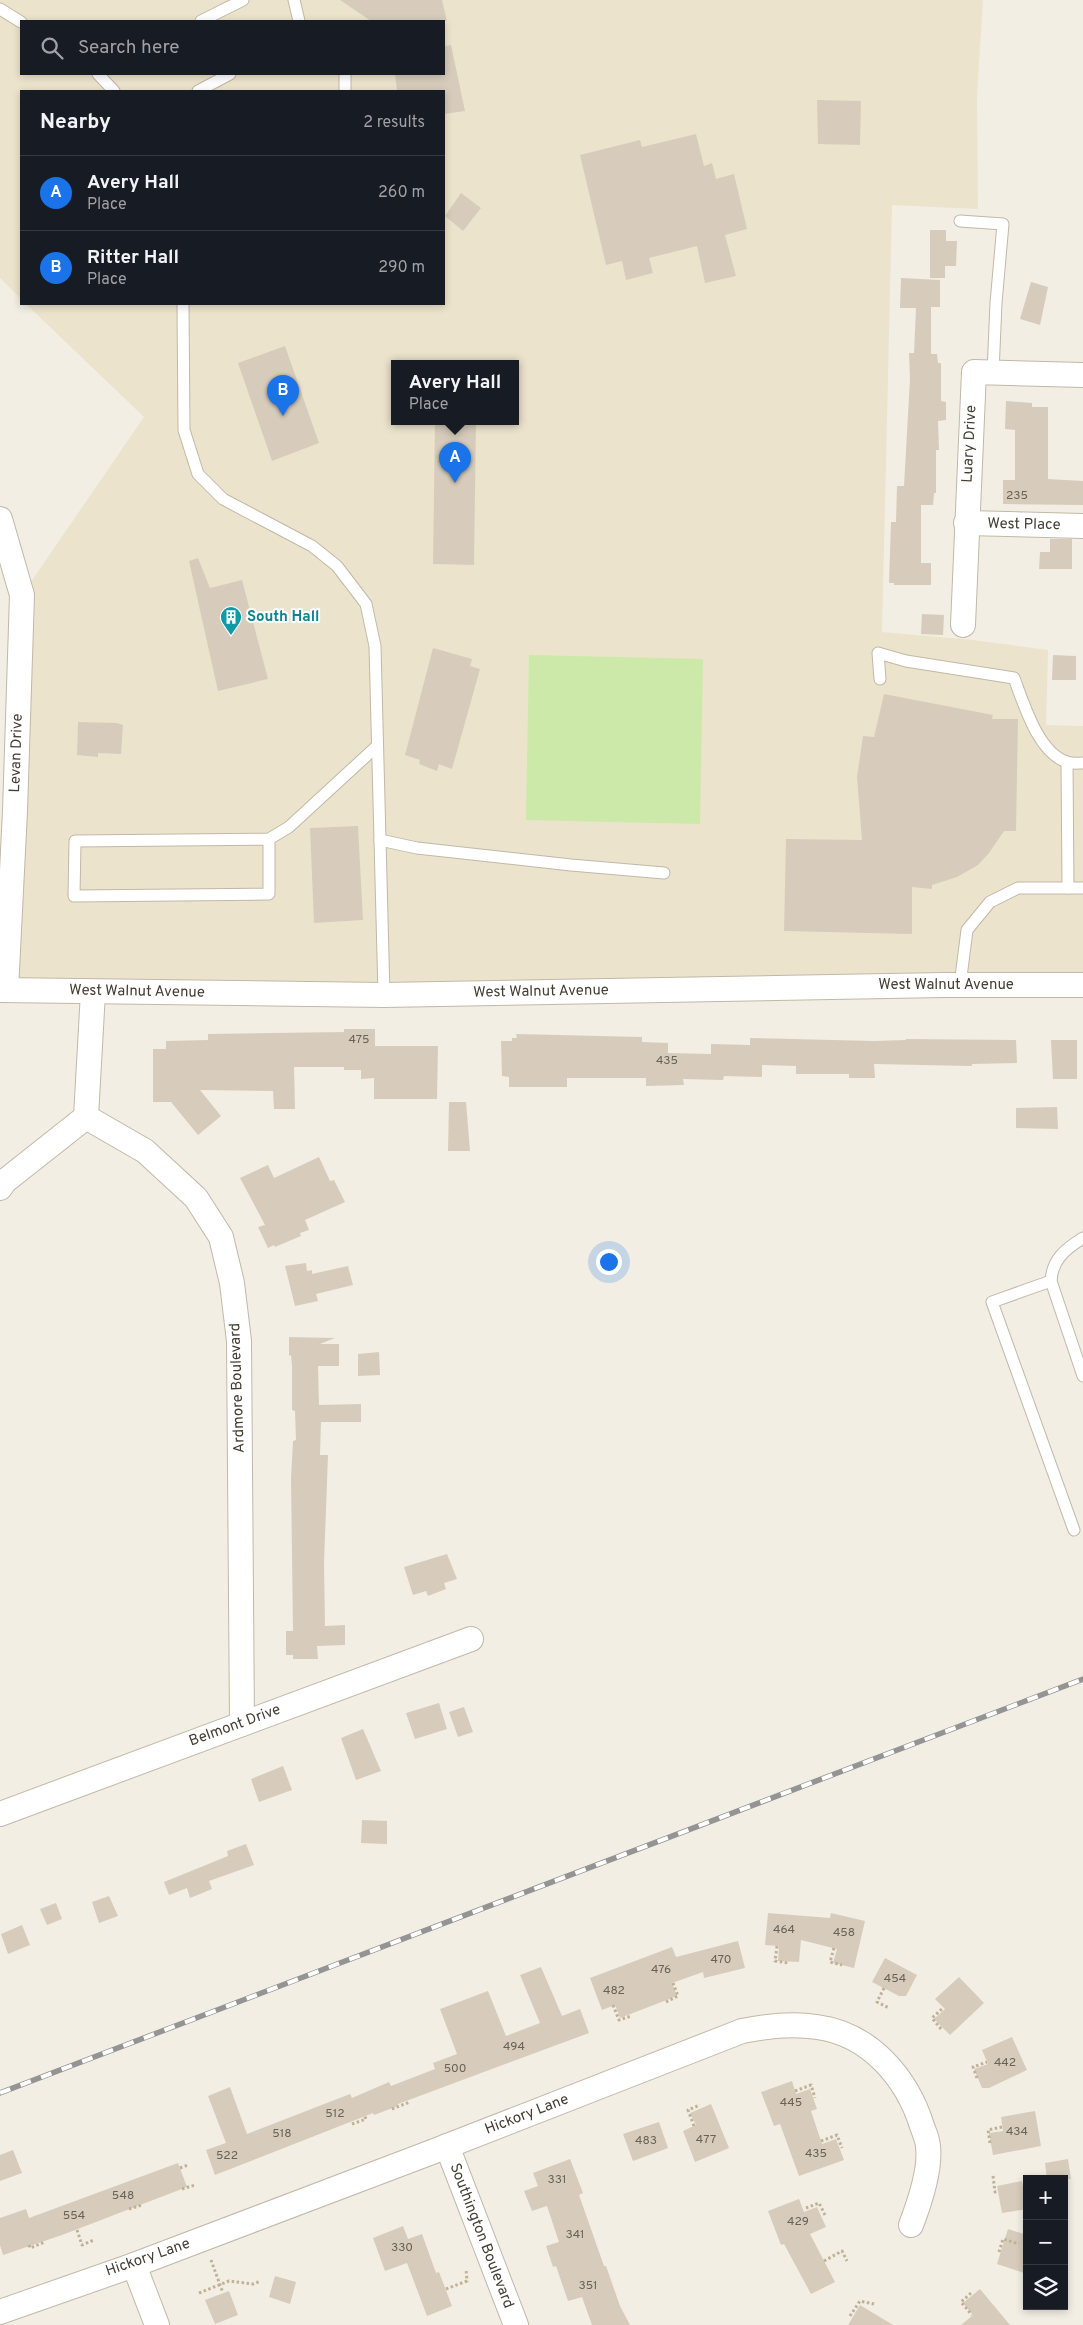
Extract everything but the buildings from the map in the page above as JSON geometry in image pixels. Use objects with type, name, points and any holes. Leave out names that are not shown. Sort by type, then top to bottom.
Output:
[{"type":"street","name":"Luary Drive","points":[[963,625],[974,372],[1083,375]]},
{"type":"street","name":"Levan Drive","points":[[0,519],[22,595],[15,811],[3,990]]},
{"type":"street","name":"West Place","points":[[966,523],[1083,526]]},
{"type":"street","name":"West Walnut Avenue","points":[[3,990],[384,995],[960,985],[1083,985]]},
{"type":"street","points":[[0,1188],[5,1181],[86,1117],[93,992]]},
{"type":"street","name":"Ardmore Boulevard","points":[[86,1117],[145,1151],[196,1198],[221,1237],[232,1283],[239,1341],[242,1724]]},
{"type":"street","name":"Belmont Drive","points":[[0,1814],[471,1639]]},
{"type":"street","name":"Hickory Lane","points":[[0,2312],[134,2265],[742,2031],[782,2024],[819,2027],[856,2039],[884,2060],[906,2087],[920,2119],[928,2148],[922,2197],[911,2225]]},
{"type":"street","name":"Southington Boulevard","points":[[447,2146],[516,2325]]},
{"type":"street","points":[[134,2265],[158,2325]]},
{"type":"lane","points":[[202,20],[242,0]]},
{"type":"lane","points":[[294,0],[299,20]]},
{"type":"lane","points":[[0,9],[20,21]]},
{"type":"lane","points":[[99,75],[113,90]]},
{"type":"lane","points":[[200,90],[228,75]]},
{"type":"lane","points":[[345,75],[345,90]]},
{"type":"lane","points":[[960,221],[1003,224],[993,373]]},
{"type":"lane","points":[[183,305],[184,430],[198,474],[223,499],[312,546],[337,566],[366,604],[375,646],[384,995]]},
{"type":"lane","points":[[880,679],[878,653],[906,661],[1014,678],[1037,734],[1046,748],[1067,762],[1083,763]]},
{"type":"lane","points":[[270,839],[270,894],[74,896],[75,841],[270,839],[289,827],[377,746]]},
{"type":"lane","points":[[1067,762],[1068,888]]},
{"type":"lane","points":[[380,840],[417,848],[664,873]]},
{"type":"lane","points":[[960,985],[967,930],[990,902],[1018,888],[1083,888]]},
{"type":"lane","points":[[1083,1238],[1069,1247],[1052,1268],[1051,1282],[1083,1376]]},
{"type":"lane","points":[[1051,1282],[992,1302],[1074,1530]]},
{"type":"path","points":[[777,1946],[775,1961],[788,1963]]},
{"type":"path","points":[[834,1948],[830,1962],[842,1965]]},
{"type":"path","points":[[666,2002],[678,1996],[673,1983]]},
{"type":"path","points":[[884,1988],[877,2002],[889,2008]]},
{"type":"path","points":[[613,2005],[619,2020],[631,2016]]},
{"type":"path","points":[[941,2029],[932,2018],[943,2008]]},
{"type":"path","points":[[977,2078],[973,2067],[987,2062]]},
{"type":"path","points":[[795,2091],[810,2084],[815,2098]]},
{"type":"path","points":[[392,2108],[410,2102]]},
{"type":"path","points":[[694,2126],[688,2110],[700,2106]]},
{"type":"path","points":[[352,2124],[366,2118],[364,2115]]},
{"type":"path","points":[[990,2143],[988,2130],[1002,2127]]},
{"type":"path","points":[[821,2141],[837,2135],[842,2148]]},
{"type":"path","points":[[180,2168],[188,2165]]},
{"type":"path","points":[[993,2176],[995,2192],[998,2191]]},
{"type":"path","points":[[182,2189],[195,2185]]},
{"type":"path","points":[[806,2208],[819,2203],[825,2215]]},
{"type":"path","points":[[129,2209],[142,2205]]},
{"type":"path","points":[[78,2230],[82,2245],[94,2240]]},
{"type":"path","points":[[1000,2252],[1003,2239],[1019,2244]]},
{"type":"path","points":[[29,2245],[30,2248],[45,2242]]},
{"type":"path","points":[[824,2260],[842,2251],[847,2261]]},
{"type":"path","points":[[211,2260],[223,2293]]},
{"type":"path","points":[[446,2289],[467,2281],[466,2269]]},
{"type":"path","points":[[199,2294],[229,2281],[253,2284],[261,2282]]},
{"type":"path","points":[[971,2294],[961,2302],[972,2315]]},
{"type":"path","points":[[850,2316],[860,2301],[874,2304]]},
{"type":"shaded area","points":[[0,0],[983,0],[977,95],[978,209],[892,205],[882,632],[973,640],[1048,650],[1046,725],[1083,726],[1083,985],[6,990],[22,595],[144,417],[27,305],[445,305],[445,90],[20,90],[20,298],[0,278]]},
{"type":"green space","points":[[529,655],[703,659],[700,824],[526,820]]},
{"type":"railway","points":[[0,2093],[1083,1679]]},
{"type":"place","name":"Ritter Hall","points":[[283,416]]},
{"type":"place","name":"Avery Hall","points":[[455,483]]},
{"type":"place","name":"South Hall","points":[[231,636]]}]
